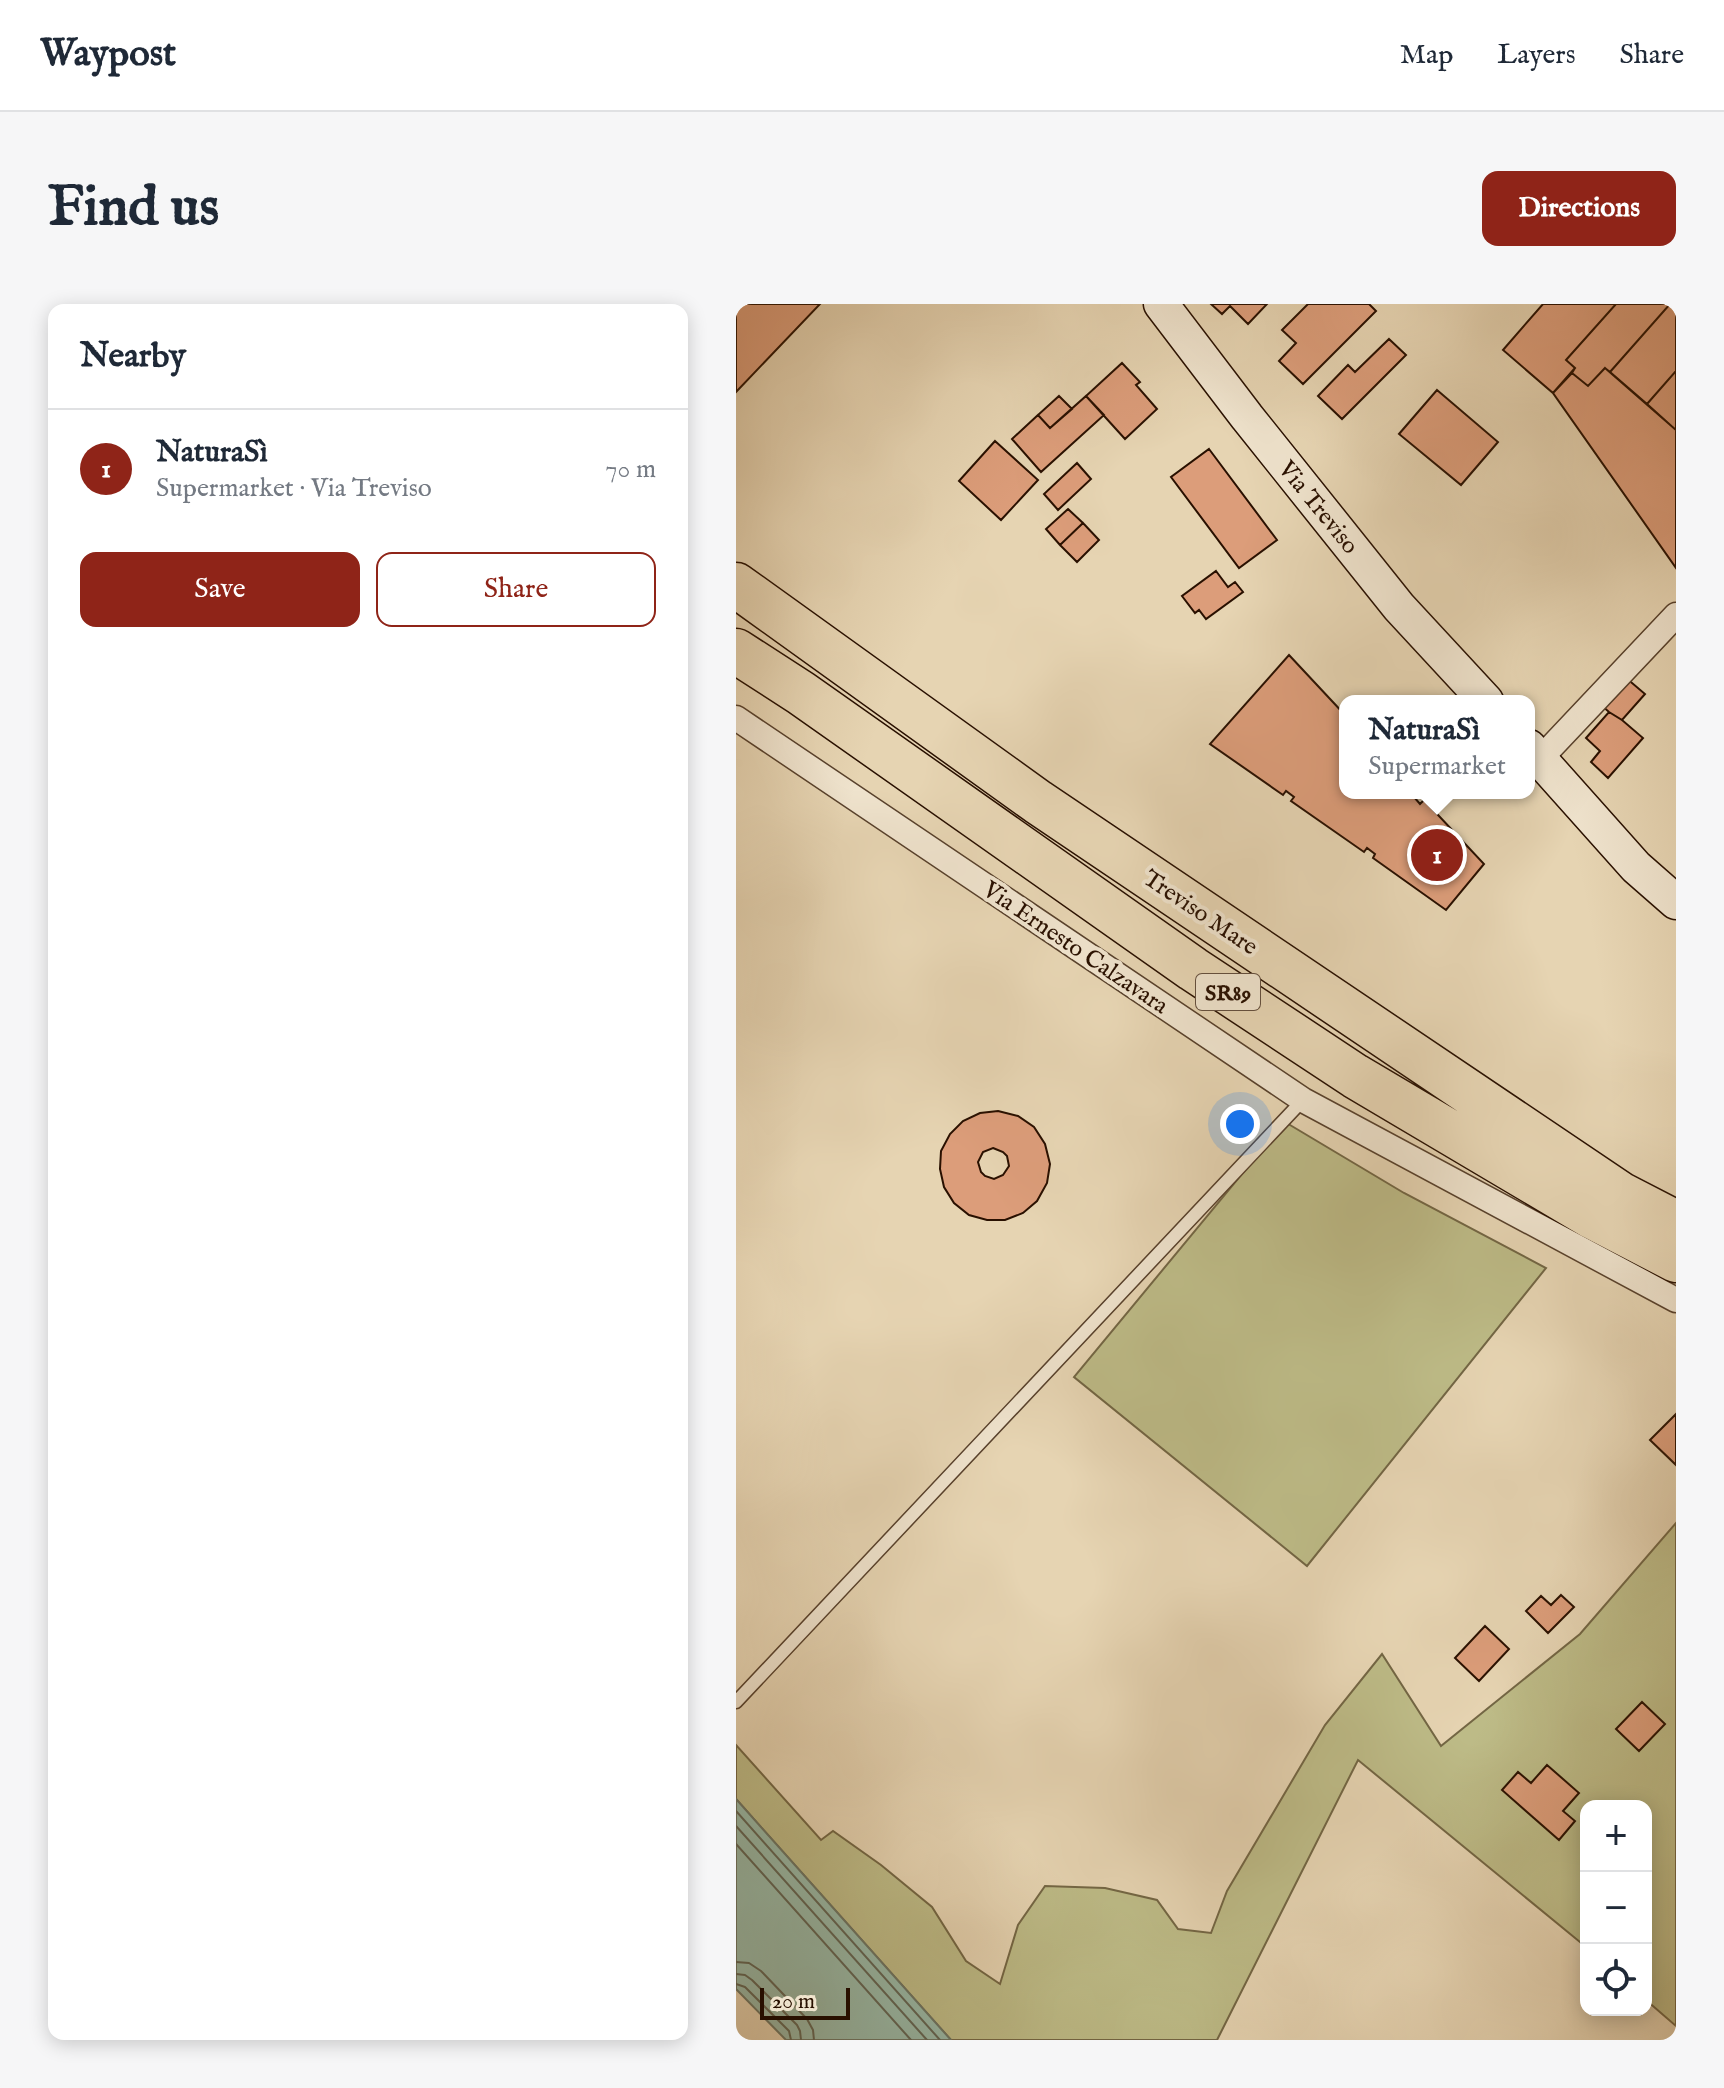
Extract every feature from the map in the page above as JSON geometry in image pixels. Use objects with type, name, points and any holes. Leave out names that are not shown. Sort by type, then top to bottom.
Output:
[{"type":"highway","name":"Treviso Mare","points":[[736,585],[1038,802],[1620,1194],[1676,1223]]},
{"type":"highway","name":"Treviso Mare","points":[[736,651],[801,693],[1193,969],[1355,1076],[1593,1217],[1676,1260]]},
{"type":"main road","name":"Via Treviso","points":[[1161,304],[1399,607],[1480,695]]},
{"type":"main road","points":[[1535,753],[1636,867],[1676,902]]},
{"type":"street","points":[[1535,753],[1676,615]]},
{"type":"street","name":"Via Ernesto Calzavara","points":[[736,718],[1303,1100],[1676,1300]]},
{"type":"lane","points":[[736,1702],[1303,1100]]},
{"type":"shaded area","points":[[1285,1122],[1404,1193],[1546,1268],[1307,1566],[1074,1377]]},
{"type":"shaded area","points":[[1676,1523],[1676,2026],[1652,2005],[1652,1800],[1580,1800],[1580,1942],[1358,1760],[1217,2040],[951,2040],[736,1799],[736,1745],[821,1840],[833,1831],[881,1865],[932,1907],[966,1961],[1000,1984],[1018,1925],[1045,1886],[1105,1888],[1157,1900],[1178,1929],[1211,1933],[1227,1891],[1325,1725],[1382,1654],[1441,1746],[1580,1634]]},
{"type":"water","points":[[736,1799],[951,2040],[786,2040],[736,1989]]},
{"type":"building","points":[[736,304],[820,304],[736,392]]},
{"type":"building","points":[[1211,304],[1267,304],[1248,324],[1230,306],[1222,314]]},
{"type":"building","points":[[1308,304],[1369,304],[1376,311],[1303,384],[1279,361],[1296,343],[1282,330]]},
{"type":"building","points":[[1543,304],[1616,304],[1566,360],[1575,368],[1553,393],[1503,350]]},
{"type":"building","points":[[1616,304],[1670,304],[1610,372],[1605,368],[1588,386],[1572,373],[1575,368],[1566,360]]},
{"type":"building","points":[[1670,304],[1676,304],[1676,371],[1647,404],[1610,372]]},
{"type":"building","points":[[1389,339],[1406,355],[1342,419],[1318,396],[1348,365],[1355,372]]},
{"type":"building","points":[[1122,363],[1140,382],[1136,385],[1157,409],[1125,439],[1086,396]]},
{"type":"building","points":[[1605,368],[1676,430],[1676,568],[1553,393],[1572,373],[1588,386]]},
{"type":"building","points":[[1676,371],[1676,430],[1647,404]]},
{"type":"building","points":[[1437,390],[1498,442],[1461,485],[1399,434]]},
{"type":"building","points":[[1059,396],[1072,409],[1050,428],[1038,415]]},
{"type":"building","points":[[1086,396],[1104,415],[1041,472],[1012,439],[1038,415],[1050,428]]},
{"type":"building","points":[[995,441],[1038,480],[1001,520],[959,481]]},
{"type":"building","points":[[1209,449],[1277,540],[1239,568],[1171,477]]},
{"type":"building","points":[[1077,463],[1091,479],[1058,510],[1044,494]]},
{"type":"building","points":[[1068,509],[1083,523],[1060,545],[1046,529]]},
{"type":"building","points":[[1083,523],[1099,540],[1077,562],[1060,545]]},
{"type":"building","points":[[1216,571],[1228,587],[1235,582],[1243,592],[1206,619],[1199,610],[1195,613],[1182,596]]},
{"type":"building","points":[[1289,655],[1339,709],[1339,799],[1416,799],[1420,804],[1424,800],[1484,864],[1446,910],[1373,858],[1375,854],[1367,848],[1364,852],[1291,801],[1294,797],[1286,791],[1283,795],[1210,744]]},
{"type":"building","points":[[1625,677],[1645,694],[1622,720],[1601,705]]},
{"type":"building","points":[[1609,712],[1643,738],[1608,778],[1591,762],[1600,751],[1586,738]]},
{"type":"building","points":[[998,1111],[1018,1116],[1034,1127],[1045,1144],[1050,1164],[1047,1183],[1037,1201],[1023,1213],[1005,1220],[987,1220],[969,1215],[954,1203],[944,1187],[940,1169],[941,1151],[950,1134],[963,1121],[980,1113]],"holes":[[[993,1148],[1003,1152],[1009,1166],[1003,1175],[994,1179],[985,1176],[978,1162],[983,1152]]]},
{"type":"building","points":[[1676,1414],[1676,1465],[1650,1440]]},
{"type":"building","points":[[1561,1595],[1574,1607],[1548,1633],[1526,1611],[1541,1596],[1551,1605]]},
{"type":"building","points":[[1485,1626],[1509,1649],[1479,1681],[1455,1658]]},
{"type":"building","points":[[1642,1702],[1665,1724],[1639,1751],[1616,1729]]},
{"type":"building","points":[[1547,1765],[1579,1793],[1563,1811],[1575,1821],[1559,1840],[1502,1790],[1518,1772],[1531,1783]]},
{"type":"place","name":"NaturaSì","points":[[1437,855]]}]
